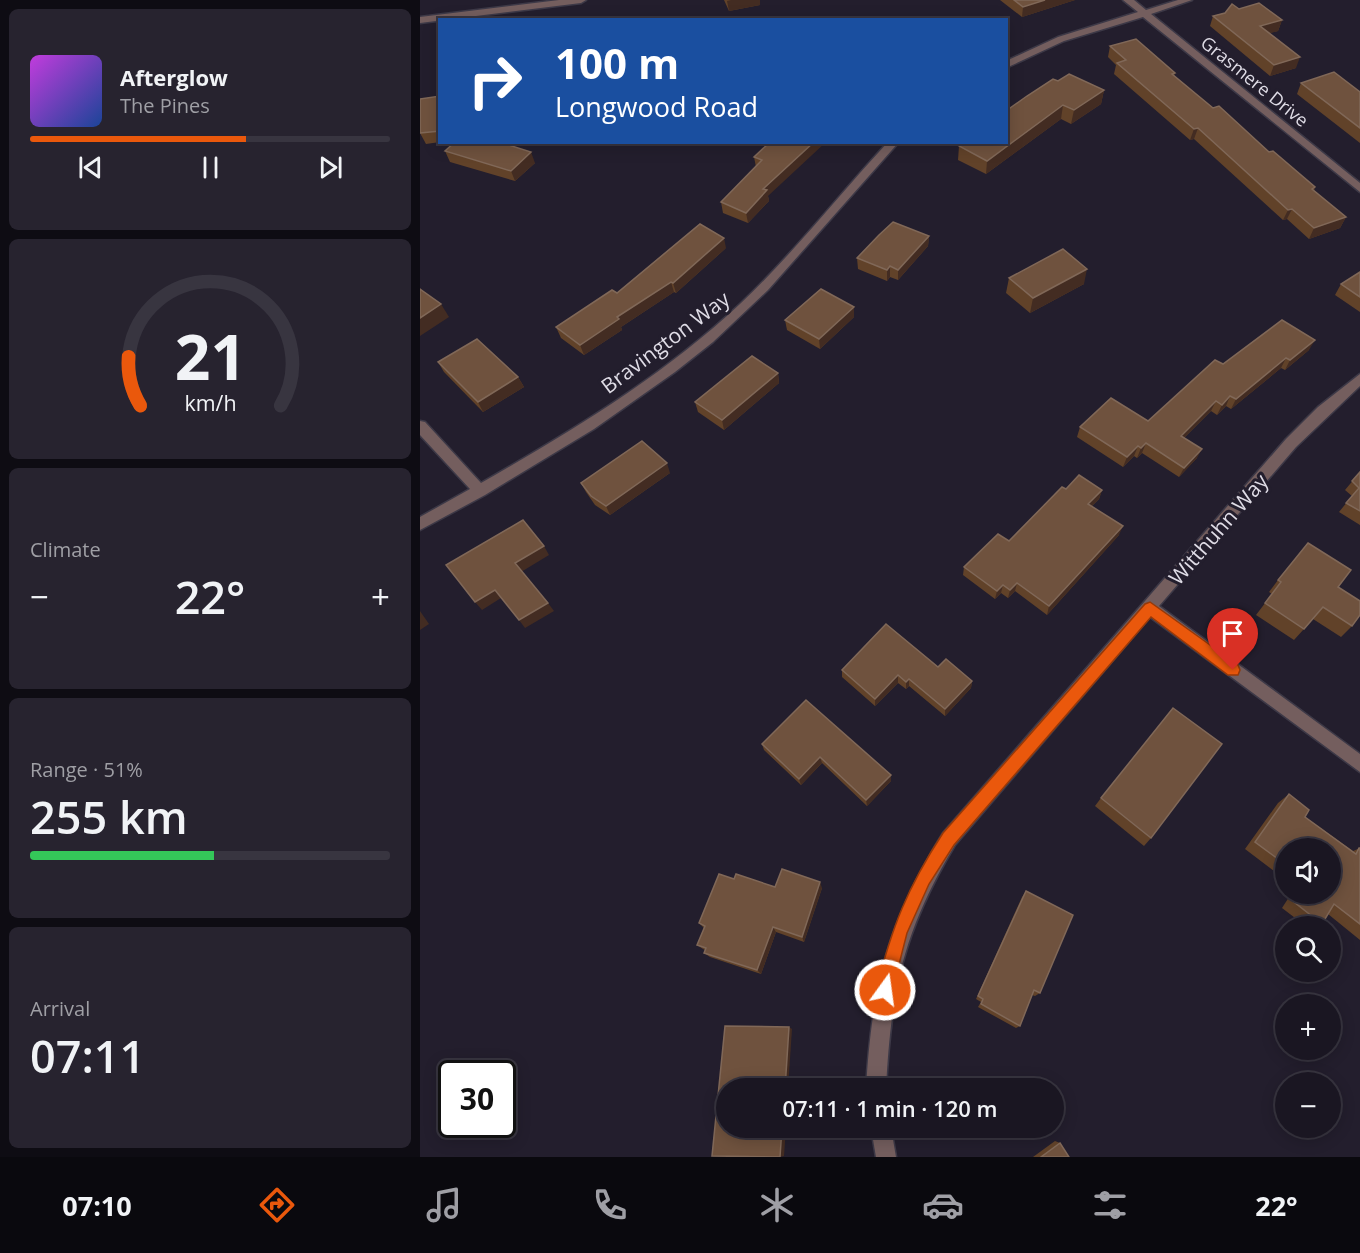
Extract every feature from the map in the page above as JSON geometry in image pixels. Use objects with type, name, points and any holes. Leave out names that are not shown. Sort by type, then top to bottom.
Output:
[{"type":"street","points":[[439,18],[581,0]]},
{"type":"street","name":"Grasmere Drive","points":[[1128,0],[1360,189]]},
{"type":"street","points":[[1008,64],[1061,39],[1142,12],[1187,0]]},
{"type":"street","points":[[523,9],[525,18]]},
{"type":"street","points":[[420,20],[438,18]]},
{"type":"street","name":"Bravington Way","points":[[420,524],[480,490],[639,390],[742,308],[780,270],[849,188],[892,144]]},
{"type":"street","name":"Witthuhn Way","points":[[877,1078],[885,990],[899,932],[923,879],[949,839],[1291,443],[1360,379]]},
{"type":"street","points":[[420,426],[480,490]]},
{"type":"street","points":[[1150,608],[1360,764]]},
{"type":"street","points":[[883,1138],[886,1157]]},
{"type":"building","points":[[1014,0],[1045,0],[1023,7]]},
{"type":"building","points":[[1259,3],[1282,20],[1260,26],[1300,57],[1274,65],[1213,16],[1225,13],[1232,4],[1239,9]]},
{"type":"building","points":[[1136,39],[1175,73],[1172,74],[1213,108],[1219,106],[1269,152],[1273,151],[1315,187],[1312,189],[1346,217],[1314,228],[1292,209],[1288,210],[1198,128],[1194,129],[1117,63],[1126,60],[1110,46]]},
{"type":"building","points":[[1334,72],[1360,92],[1360,128],[1301,83]]},
{"type":"building","points":[[1069,74],[1104,90],[1074,110],[1063,105],[987,161],[959,146],[962,144],[1008,144],[1008,110],[1053,79],[1058,81]]},
{"type":"building","points":[[438,96],[438,131],[420,133],[420,99]]},
{"type":"building","points":[[453,144],[505,144],[531,152],[511,171],[445,151]]},
{"type":"building","points":[[768,144],[812,144],[763,189],[767,190],[746,213],[721,202],[762,160],[754,157]]},
{"type":"building","points":[[893,222],[929,236],[898,270],[890,266],[887,270],[857,258],[879,235]]},
{"type":"building","points":[[700,224],[724,238],[673,283],[671,282],[617,317],[619,319],[580,345],[556,327],[612,290],[617,293]]},
{"type":"building","points":[[1063,249],[1087,269],[1033,298],[1009,278]]},
{"type":"building","points":[[1360,272],[1360,297],[1341,284]]},
{"type":"building","points":[[420,289],[441,304],[420,318]]},
{"type":"building","points":[[821,289],[854,307],[819,339],[785,320]]},
{"type":"building","points":[[1282,320],[1315,340],[1290,360],[1286,358],[1236,399],[1230,396],[1222,405],[1216,401],[1181,436],[1202,449],[1184,468],[1146,443],[1141,448],[1138,446],[1127,457],[1080,427],[1111,398],[1148,421],[1215,360],[1223,364]]},
{"type":"building","points":[[477,339],[518,377],[478,402],[438,362]]},
{"type":"building","points":[[752,356],[778,373],[722,420],[695,402]]},
{"type":"building","points":[[642,441],[667,463],[606,506],[591,496],[581,483]]},
{"type":"building","points":[[1360,472],[1360,511],[1346,503],[1359,488],[1352,481]]},
{"type":"building","points":[[1079,475],[1102,490],[1088,504],[1123,526],[1049,606],[1017,583],[1010,590],[1003,585],[997,591],[964,567],[998,534],[1009,541],[1062,487],[1066,489]]},
{"type":"building","points":[[523,520],[544,546],[515,563],[548,603],[519,620],[495,590],[475,602],[446,565]]},
{"type":"building","points":[[1308,543],[1351,570],[1338,587],[1360,601],[1360,615],[1352,626],[1323,607],[1304,629],[1265,603],[1281,582],[1278,580]]},
{"type":"building","points":[[886,624],[938,667],[946,659],[972,681],[945,709],[909,679],[906,682],[898,675],[875,699],[842,670]]},
{"type":"building","points":[[806,700],[891,775],[866,800],[820,757],[799,779],[762,744]]},
{"type":"building","points":[[1173,708],[1222,744],[1151,838],[1101,798]]},
{"type":"building","points":[[1289,794],[1309,810],[1305,817],[1334,838],[1275,838],[1275,857],[1255,842]]},
{"type":"building","points":[[1341,843],[1356,854],[1360,848],[1360,924],[1334,904],[1341,904]]},
{"type":"building","points":[[782,869],[820,882],[802,937],[773,927],[757,970],[704,953],[706,948],[697,945],[705,926],[699,923],[719,874],[734,879],[736,874],[775,887]]},
{"type":"building","points":[[1026,891],[1073,915],[1040,993],[1034,990],[1020,1026],[981,1004],[983,999],[978,996]]},
{"type":"building","points":[[1297,904],[1334,904],[1327,916],[1312,916]]},
{"type":"building","points":[[725,1026],[789,1027],[786,1078],[720,1078]]},
{"type":"building","points":[[716,1116],[716,1138],[781,1138],[780,1157],[712,1156]]},
{"type":"building","points":[[1060,1143],[1069,1157],[1041,1157]]},
{"type":"route","points":[[885,990],[899,932],[923,879],[949,839],[1150,608],[1233,670]]}]
